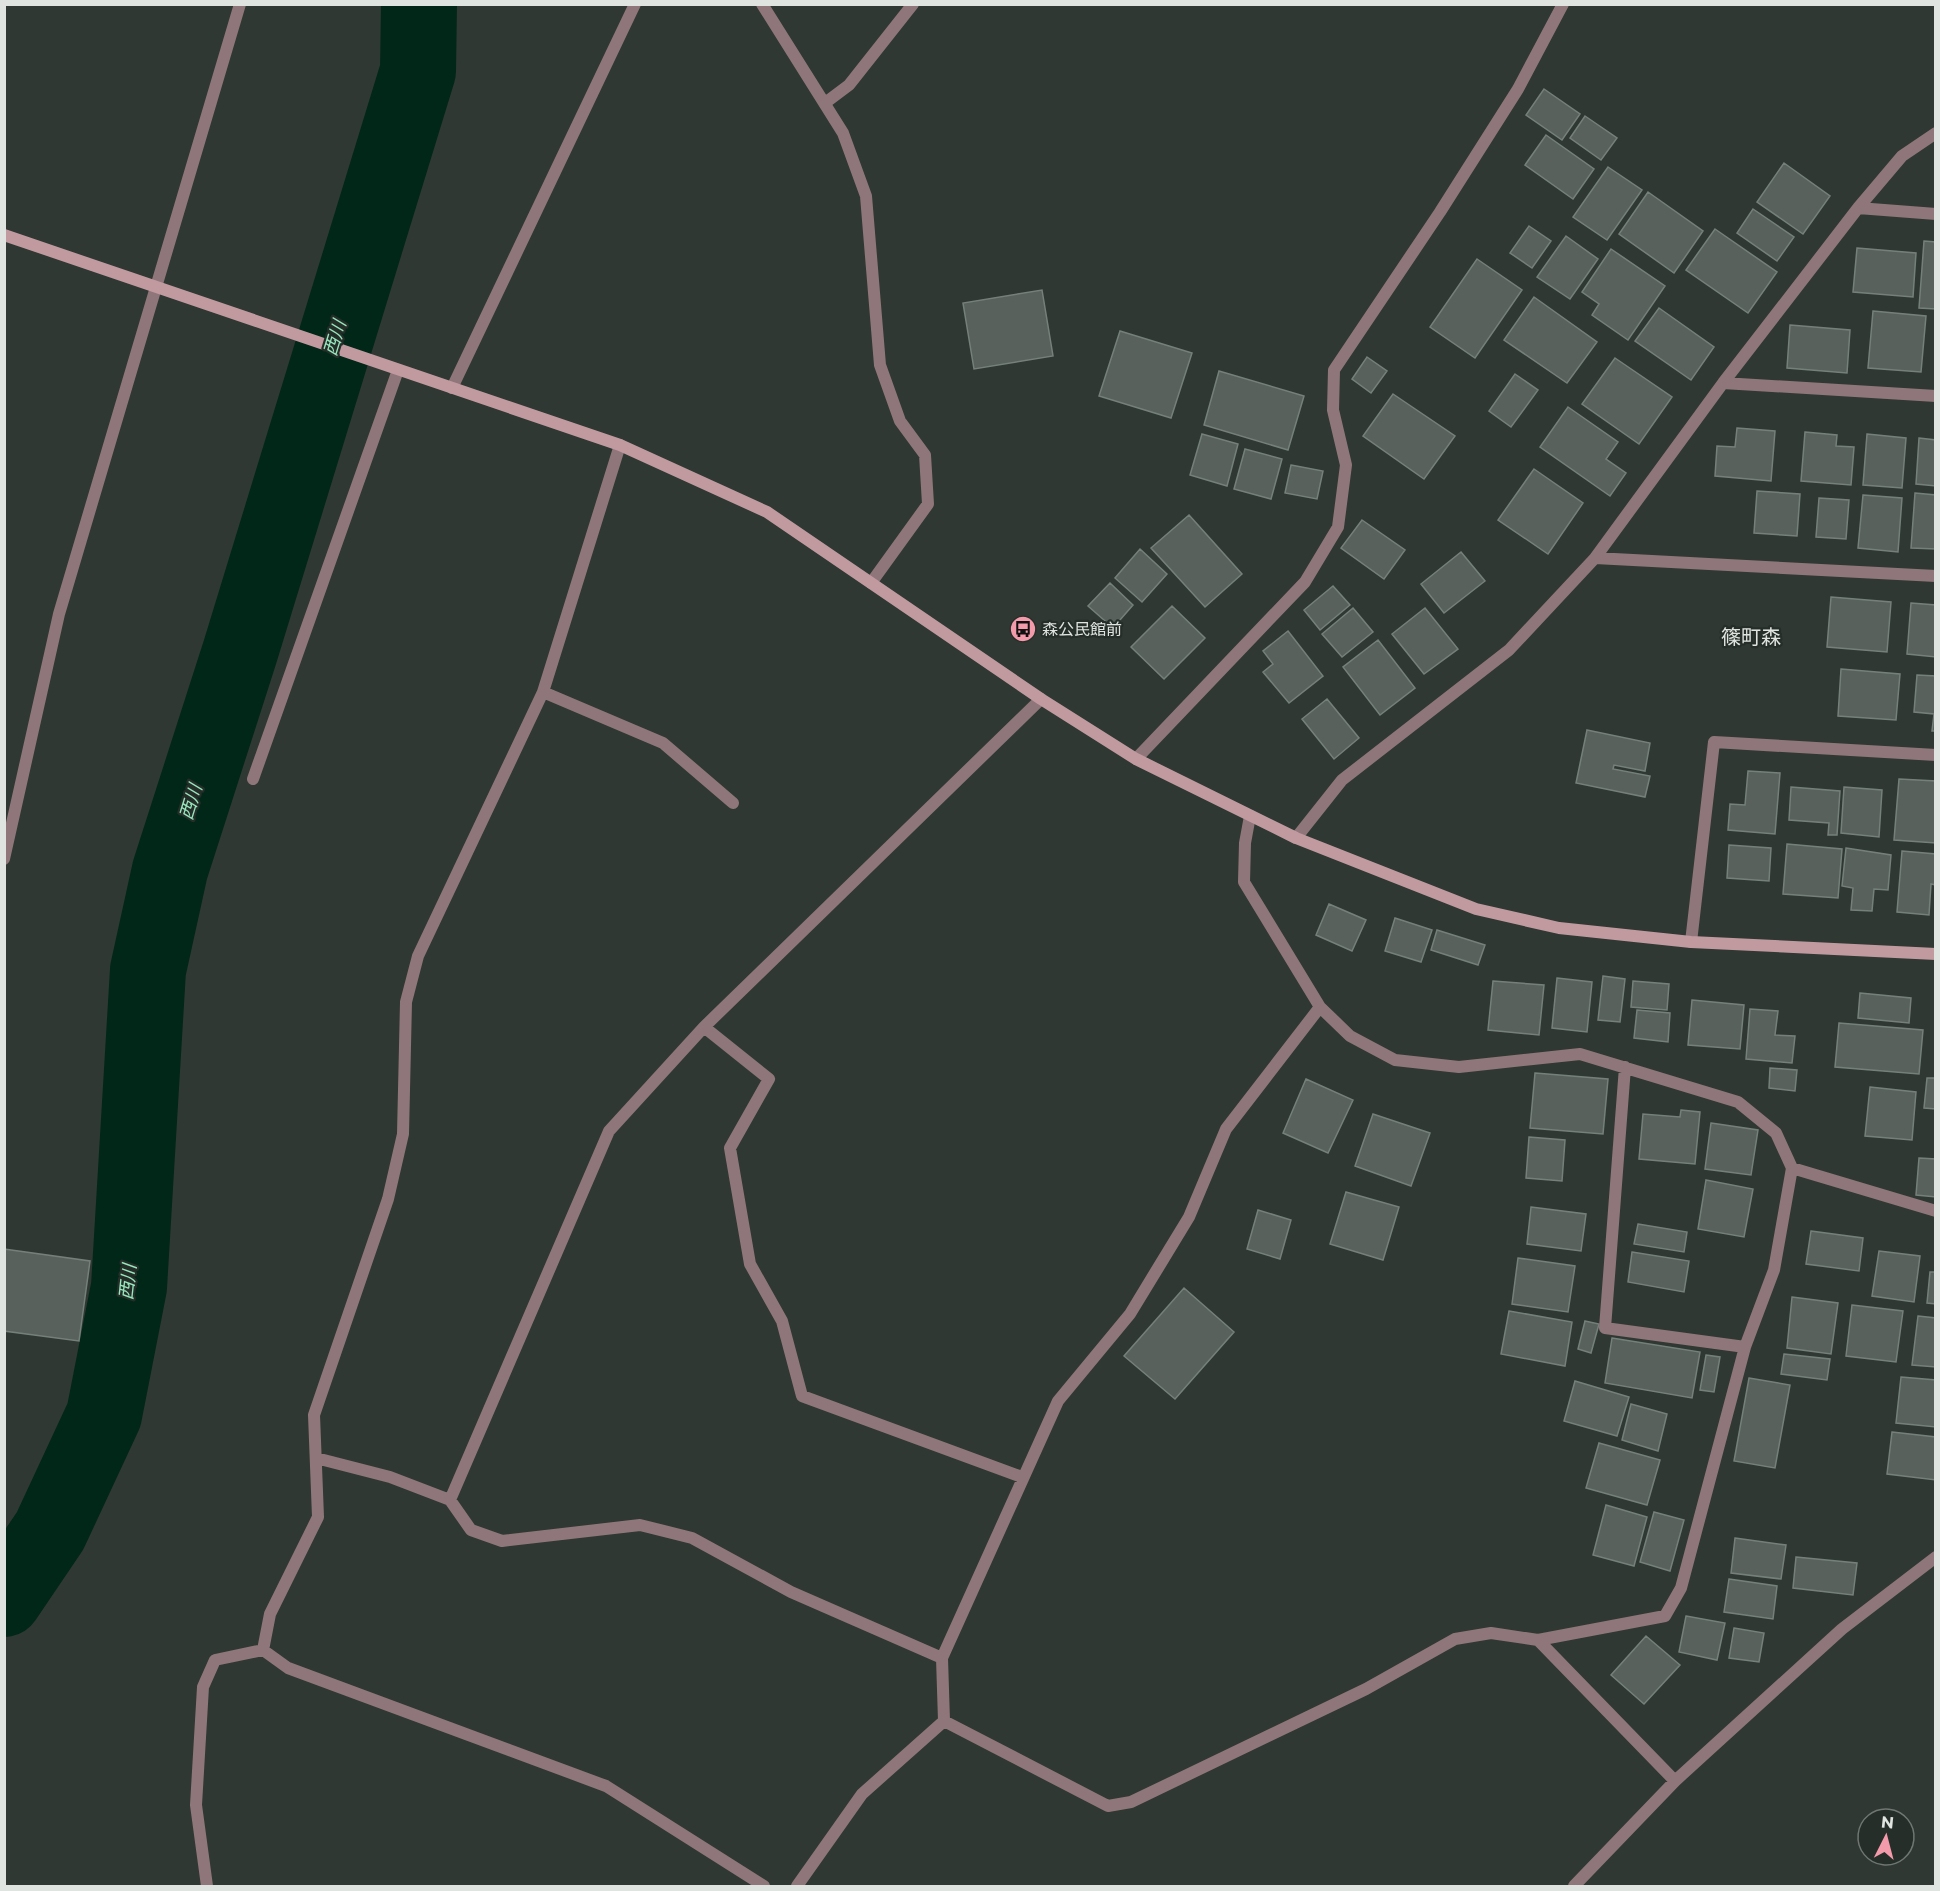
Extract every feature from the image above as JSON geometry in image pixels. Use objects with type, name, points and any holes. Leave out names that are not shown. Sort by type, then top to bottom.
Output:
[{"type":"street","points":[[4,859],[59,614],[240,4]]},
{"type":"street","points":[[452,388],[635,4]]},
{"type":"street","points":[[762,4],[843,133],[866,196],[880,365],[900,421],[925,455],[928,504],[871,583]]},
{"type":"street","points":[[825,103],[849,85],[913,4]]},
{"type":"street","points":[[1136,759],[1305,582],[1338,527],[1346,465],[1333,410],[1334,370],[1512,98],[1563,4]]},
{"type":"street","points":[[1296,838],[1342,780],[1509,650],[1595,558],[1723,383],[1858,208],[1902,156],[1935,133]]},
{"type":"street","points":[[1858,208],[1935,214]]},
{"type":"street","points":[[4,235],[620,446],[767,512],[1041,699],[1136,759],[1296,838],[1476,909],[1559,928],[1691,942],[1935,954]]},
{"type":"street","points":[[253,779],[398,370]]},
{"type":"street","points":[[1723,383],[1935,396]]},
{"type":"street","points":[[263,1650],[270,1614],[318,1517],[314,1415],[388,1199],[403,1134],[406,1002],[418,956],[543,692],[620,446]]},
{"type":"street","points":[[1595,558],[1935,576]]},
{"type":"street","points":[[543,692],[663,743],[733,803]]},
{"type":"street","points":[[450,1500],[609,1131],[704,1027],[1041,699]]},
{"type":"street","points":[[1691,942],[1714,742],[1935,755]]},
{"type":"street","points":[[944,1721],[1108,1806],[1131,1802],[1366,1689],[1455,1640],[1491,1633],[1538,1640],[1665,1616],[1681,1588],[1745,1347],[1774,1270],[1792,1168],[1776,1132],[1738,1102],[1580,1054],[1459,1067],[1395,1060],[1350,1036],[1320,1008],[1244,882],[1245,843],[1250,816]]},
{"type":"street","points":[[944,1721],[942,1658],[1058,1401],[1131,1314],[1189,1217],[1226,1129],[1320,1008]]},
{"type":"street","points":[[704,1027],[769,1079],[730,1148],[750,1264],[782,1321],[802,1396],[1022,1477]]},
{"type":"street","points":[[1625,1067],[1605,1328],[1745,1347]]},
{"type":"street","points":[[1792,1168],[1935,1211]]},
{"type":"street","points":[[316,1458],[390,1477],[450,1500],[471,1530],[502,1541],[640,1525],[692,1538],[791,1592],[942,1658]]},
{"type":"street","points":[[1574,1887],[1675,1781],[1842,1629],[1935,1557]]},
{"type":"street","points":[[1538,1640],[1675,1781]]},
{"type":"street","points":[[207,1887],[196,1804],[203,1687],[215,1660],[263,1650],[288,1668],[606,1786],[764,1887]]},
{"type":"street","points":[[797,1887],[862,1794],[944,1721]]},
{"type":"building","points":[[1544,89],[1580,114],[1562,140],[1526,115]]},
{"type":"building","points":[[1585,116],[1617,138],[1601,160],[1570,138]]},
{"type":"building","points":[[1546,135],[1594,169],[1573,199],[1525,165]]},
{"type":"building","points":[[1784,163],[1830,196],[1803,234],[1757,202]]},
{"type":"building","points":[[1608,167],[1642,190],[1607,240],[1573,217]]},
{"type":"building","points":[[1648,192],[1703,231],[1674,273],[1619,234]]},
{"type":"building","points":[[1753,209],[1794,237],[1777,261],[1737,233]]},
{"type":"building","points":[[1529,226],[1551,241],[1532,268],[1510,253]]},
{"type":"building","points":[[1715,229],[1777,272],[1748,313],[1686,270]]},
{"type":"building","points":[[1566,236],[1598,259],[1570,299],[1537,277]]},
{"type":"building","points":[[1924,241],[1936,242],[1936,309],[1919,308]]},
{"type":"building","points":[[1857,248],[1916,253],[1913,297],[1853,292]]},
{"type":"building","points":[[1611,249],[1665,286],[1628,340],[1592,315],[1599,304],[1582,292]]},
{"type":"building","points":[[1477,259],[1522,290],[1475,358],[1430,327]]},
{"type":"building","points":[[1042,290],[1053,356],[974,369],[963,303]]},
{"type":"building","points":[[1534,297],[1597,342],[1567,383],[1504,340]]},
{"type":"building","points":[[1659,308],[1714,347],[1691,380],[1635,341]]},
{"type":"building","points":[[1873,311],[1926,316],[1921,372],[1868,368]]},
{"type":"building","points":[[1790,325],[1850,330],[1847,373],[1787,368]]},
{"type":"building","points":[[1120,331],[1192,353],[1171,418],[1099,396]]},
{"type":"building","points":[[1367,357],[1387,371],[1371,393],[1352,379]]},
{"type":"building","points":[[1615,358],[1672,397],[1639,444],[1582,404]]},
{"type":"building","points":[[1219,371],[1304,396],[1288,450],[1204,425]]},
{"type":"building","points":[[1515,374],[1538,390],[1511,427],[1489,411]]},
{"type":"building","points":[[1393,394],[1455,436],[1424,479],[1363,436]]},
{"type":"building","points":[[1568,407],[1618,442],[1606,459],[1626,473],[1610,496],[1540,447]]},
{"type":"building","points":[[1737,428],[1775,431],[1771,481],[1715,476],[1717,446],[1735,447]]},
{"type":"building","points":[[1805,432],[1837,435],[1836,446],[1854,447],[1851,485],[1801,481]]},
{"type":"building","points":[[1202,434],[1238,444],[1227,486],[1190,475]]},
{"type":"building","points":[[1867,434],[1906,438],[1902,488],[1863,485]]},
{"type":"building","points":[[1919,438],[1936,440],[1936,486],[1916,484]]},
{"type":"building","points":[[1245,449],[1282,459],[1271,499],[1234,489]]},
{"type":"building","points":[[1291,465],[1323,471],[1317,499],[1285,493]]},
{"type":"building","points":[[1534,469],[1583,503],[1548,554],[1498,520]]},
{"type":"building","points":[[1757,491],[1800,494],[1797,536],[1754,533]]},
{"type":"building","points":[[1915,493],[1936,495],[1936,549],[1911,548]]},
{"type":"building","points":[[1863,495],[1902,498],[1898,552],[1858,548]]},
{"type":"building","points":[[1819,498],[1849,500],[1846,539],[1816,537]]},
{"type":"building","points":[[1189,515],[1242,574],[1205,607],[1151,548]]},
{"type":"building","points":[[1362,520],[1405,550],[1384,579],[1341,548]]},
{"type":"building","points":[[1140,549],[1167,574],[1142,602],[1115,578]]},
{"type":"building","points":[[1461,552],[1485,581],[1444,613],[1421,584]]},
{"type":"building","points":[[1110,583],[1133,605],[1113,628],[1088,606]]},
{"type":"building","points":[[1333,586],[1350,605],[1320,630],[1304,610]]},
{"type":"building","points":[[1831,597],[1891,602],[1887,652],[1827,647]]},
{"type":"building","points":[[1911,603],[1936,605],[1936,657],[1907,654]]},
{"type":"building","points":[[1172,606],[1205,638],[1164,679],[1131,647]]},
{"type":"building","points":[[1353,608],[1373,632],[1342,657],[1322,634]]},
{"type":"building","points":[[1425,608],[1458,649],[1424,674],[1392,634]]},
{"type":"building","points":[[1288,631],[1323,676],[1289,703],[1263,672],[1273,664],[1263,651]]},
{"type":"building","points":[[1378,640],[1415,688],[1380,715],[1343,667]]},
{"type":"building","points":[[1841,669],[1900,674],[1896,720],[1838,716]]},
{"type":"building","points":[[1917,675],[1936,676],[1936,731],[1932,731],[1934,714],[1914,712]]},
{"type":"building","points":[[1327,699],[1359,738],[1334,759],[1302,719]]},
{"type":"building","points":[[1587,730],[1650,743],[1645,771],[1614,765],[1613,769],[1650,776],[1645,797],[1576,783]]},
{"type":"building","points":[[1748,771],[1780,773],[1775,834],[1728,830],[1730,804],[1745,805]]},
{"type":"building","points":[[1899,779],[1936,781],[1936,843],[1894,840]]},
{"type":"building","points":[[1791,787],[1840,791],[1837,835],[1828,835],[1829,823],[1789,820]]},
{"type":"building","points":[[1844,787],[1882,790],[1879,837],[1841,833]]},
{"type":"building","points":[[1787,844],[1842,849],[1838,898],[1783,894]]},
{"type":"building","points":[[1729,845],[1771,848],[1769,881],[1727,878]]},
{"type":"building","points":[[1846,848],[1891,855],[1888,890],[1874,889],[1872,911],[1851,910],[1853,888],[1842,886]]},
{"type":"building","points":[[1902,851],[1936,854],[1936,885],[1931,884],[1929,915],[1897,912]]},
{"type":"building","points":[[1329,904],[1366,920],[1352,951],[1316,935]]},
{"type":"building","points":[[1395,918],[1432,930],[1421,962],[1385,951]]},
{"type":"building","points":[[1437,930],[1485,945],[1478,965],[1431,950]]},
{"type":"building","points":[[1603,976],[1625,979],[1620,1022],[1598,1020]]},
{"type":"building","points":[[1557,978],[1592,982],[1587,1032],[1552,1028]]},
{"type":"building","points":[[1493,981],[1544,985],[1539,1035],[1488,1030]]},
{"type":"building","points":[[1633,981],[1669,984],[1667,1010],[1631,1007]]},
{"type":"building","points":[[1860,993],[1911,998],[1909,1023],[1858,1018]]},
{"type":"building","points":[[1692,1000],[1744,1005],[1740,1049],[1688,1045]]},
{"type":"building","points":[[1750,1009],[1778,1011],[1775,1035],[1795,1036],[1792,1063],[1746,1059]]},
{"type":"building","points":[[1637,1010],[1670,1013],[1668,1042],[1634,1038]]},
{"type":"building","points":[[1839,1023],[1923,1030],[1919,1074],[1835,1067]]},
{"type":"building","points":[[1770,1068],[1797,1070],[1795,1091],[1769,1088]]},
{"type":"building","points":[[1535,1073],[1608,1079],[1603,1134],[1530,1128]]},
{"type":"building","points":[[1927,1078],[1936,1078],[1936,1109],[1924,1108]]},
{"type":"building","points":[[1306,1079],[1353,1100],[1328,1153],[1283,1133]]},
{"type":"building","points":[[1870,1087],[1916,1092],[1912,1140],[1865,1136]]},
{"type":"building","points":[[1681,1110],[1700,1112],[1695,1164],[1639,1159],[1643,1114],[1680,1117]]},
{"type":"building","points":[[1373,1114],[1430,1133],[1411,1186],[1355,1166]]},
{"type":"building","points":[[1711,1123],[1758,1130],[1751,1175],[1705,1169]]},
{"type":"building","points":[[1529,1137],[1565,1140],[1562,1181],[1526,1178]]},
{"type":"building","points":[[1919,1158],[1936,1159],[1936,1197],[1916,1195]]},
{"type":"building","points":[[1706,1180],[1753,1189],[1744,1237],[1698,1229]]},
{"type":"building","points":[[1346,1192],[1399,1207],[1383,1260],[1330,1244]]},
{"type":"building","points":[[1531,1207],[1586,1214],[1581,1251],[1527,1244]]},
{"type":"building","points":[[1258,1210],[1291,1220],[1280,1259],[1247,1249]]},
{"type":"building","points":[[1638,1224],[1687,1232],[1684,1252],[1634,1244]]},
{"type":"building","points":[[1811,1231],[1863,1238],[1859,1271],[1806,1264]]},
{"type":"building","points":[[4,1249],[90,1261],[79,1341],[4,1331]]},
{"type":"building","points":[[1879,1251],[1920,1256],[1914,1302],[1872,1296]]},
{"type":"building","points":[[1632,1252],[1689,1261],[1684,1292],[1628,1282]]},
{"type":"building","points":[[1518,1258],[1575,1266],[1568,1312],[1512,1304]]},
{"type":"building","points":[[1930,1272],[1936,1272],[1936,1304],[1927,1303]]},
{"type":"building","points":[[1184,1288],[1234,1332],[1175,1399],[1124,1356]]},
{"type":"building","points":[[1792,1297],[1838,1303],[1831,1354],[1787,1348]]},
{"type":"building","points":[[1852,1305],[1903,1311],[1896,1362],[1846,1356]]},
{"type":"building","points":[[1509,1311],[1572,1322],[1565,1366],[1501,1354]]},
{"type":"building","points":[[1918,1316],[1936,1318],[1936,1367],[1912,1365]]},
{"type":"building","points":[[1585,1321],[1599,1324],[1591,1353],[1578,1349]]},
{"type":"building","points":[[1612,1338],[1700,1352],[1692,1398],[1605,1383]]},
{"type":"building","points":[[1784,1354],[1830,1359],[1827,1380],[1781,1374]]},
{"type":"building","points":[[1706,1355],[1720,1357],[1714,1392],[1700,1390]]},
{"type":"building","points":[[1901,1377],[1936,1380],[1936,1427],[1896,1423]]},
{"type":"building","points":[[1749,1378],[1790,1385],[1775,1468],[1734,1461]]},
{"type":"building","points":[[1575,1381],[1629,1397],[1617,1436],[1564,1421]]},
{"type":"building","points":[[1631,1404],[1667,1414],[1658,1451],[1622,1440]]},
{"type":"building","points":[[1892,1432],[1936,1437],[1936,1480],[1887,1474]]},
{"type":"building","points":[[1599,1443],[1660,1460],[1647,1505],[1586,1488]]},
{"type":"building","points":[[1606,1505],[1647,1517],[1634,1566],[1593,1555]]},
{"type":"building","points":[[1654,1512],[1684,1520],[1670,1571],[1640,1562]]},
{"type":"building","points":[[1735,1538],[1786,1545],[1781,1579],[1731,1573]]},
{"type":"building","points":[[1796,1557],[1857,1563],[1853,1595],[1793,1588]]},
{"type":"building","points":[[1729,1579],[1777,1586],[1773,1619],[1724,1612]]},
{"type":"building","points":[[1686,1616],[1725,1623],[1717,1660],[1679,1652]]},
{"type":"building","points":[[1734,1628],[1764,1633],[1759,1662],[1729,1658]]},
{"type":"building","points":[[1646,1636],[1680,1665],[1644,1704],[1611,1675]]},
{"type":"waterway","name":"西川","points":[[4,1599],[50,1531],[104,1415],[129,1287],[148,970],[170,870],[240,652],[418,71],[419,4]]},
{"type":"place","name":"森公民館前","points":[[1023,629]]},
{"type":"district","name":"篠町森","points":[[1751,637]]}]
